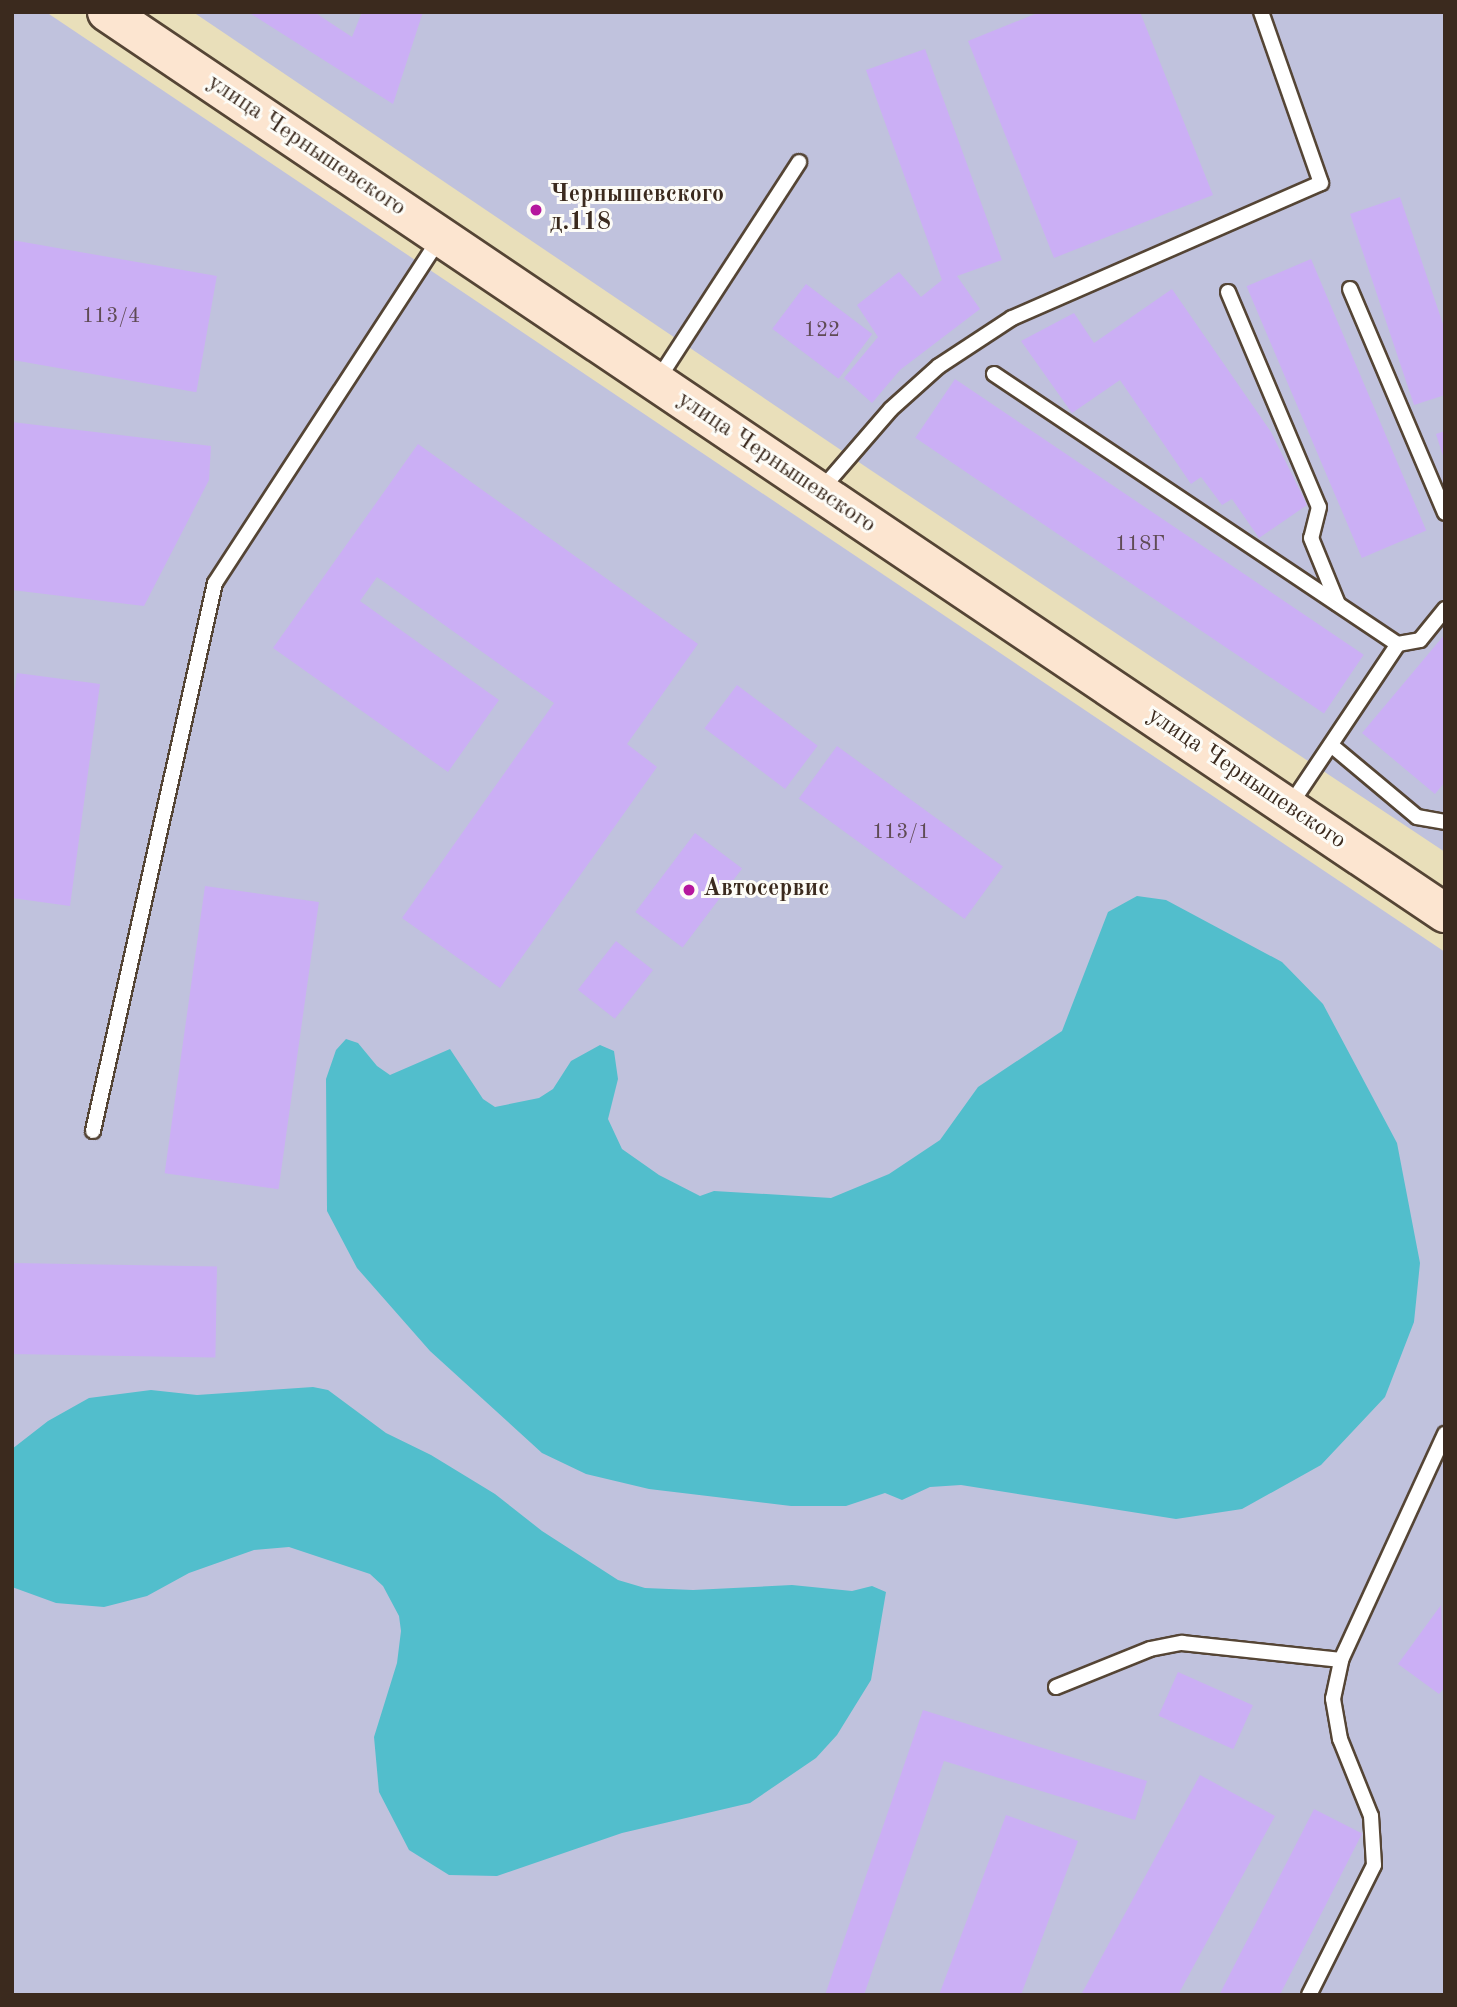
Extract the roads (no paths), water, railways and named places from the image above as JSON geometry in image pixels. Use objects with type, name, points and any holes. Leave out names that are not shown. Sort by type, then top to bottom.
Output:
[{"type":"main road","name":"улица Чернышевского","points":[[107,12],[1445,913]]},
{"type":"lane","points":[[819,492],[891,408],[939,366],[1012,318],[1321,183],[1261,12]]},
{"type":"lane","points":[[656,382],[799,162]]},
{"type":"lane","points":[[93,1131],[215,583],[441,237]]},
{"type":"lane","points":[[1350,289],[1445,513]]},
{"type":"lane","points":[[1228,292],[1319,507],[1311,538],[1338,604]]},
{"type":"lane","points":[[994,374],[1398,644],[1420,640],[1445,609]]},
{"type":"lane","points":[[1289,808],[1398,644]]},
{"type":"lane","points":[[1331,745],[1418,817],[1445,822]]},
{"type":"lane","points":[[1309,1995],[1374,1865],[1371,1816],[1340,1739],[1333,1699],[1341,1660],[1445,1434]]},
{"type":"lane","points":[[1056,1687],[1150,1649],[1182,1643],[1341,1660]]},
{"type":"water","points":[[1137,896],[1166,900],[1282,962],[1323,1004],[1397,1143],[1420,1263],[1414,1322],[1385,1397],[1321,1465],[1242,1509],[1176,1519],[961,1485],[930,1487],[902,1500],[885,1493],[846,1506],[791,1506],[649,1489],[586,1474],[542,1453],[430,1351],[357,1268],[327,1211],[326,1079],[336,1050],[346,1039],[358,1043],[377,1066],[390,1075],[450,1049],[483,1099],[495,1107],[539,1098],[553,1089],[571,1061],[600,1045],[614,1051],[618,1079],[608,1119],[622,1149],[659,1175],[700,1196],[714,1191],[831,1198],[889,1174],[940,1140],[978,1087],[1062,1031],[1108,912]]},
{"type":"water","points":[[313,1387],[328,1390],[386,1433],[431,1455],[495,1494],[542,1531],[618,1580],[645,1588],[693,1590],[792,1585],[852,1591],[872,1586],[886,1592],[871,1680],[837,1735],[816,1758],[750,1803],[622,1833],[497,1876],[449,1875],[409,1850],[379,1792],[374,1737],[397,1663],[401,1631],[399,1616],[383,1586],[370,1574],[289,1547],[254,1550],[189,1573],[147,1596],[104,1607],[56,1603],[12,1587],[12,1449],[48,1421],[89,1398],[151,1390],[197,1395]]},
{"type":"place","name":"Чернышевского д.118","points":[[536,210]]},
{"type":"place","name":"Автосервис","points":[[689,890]]}]
